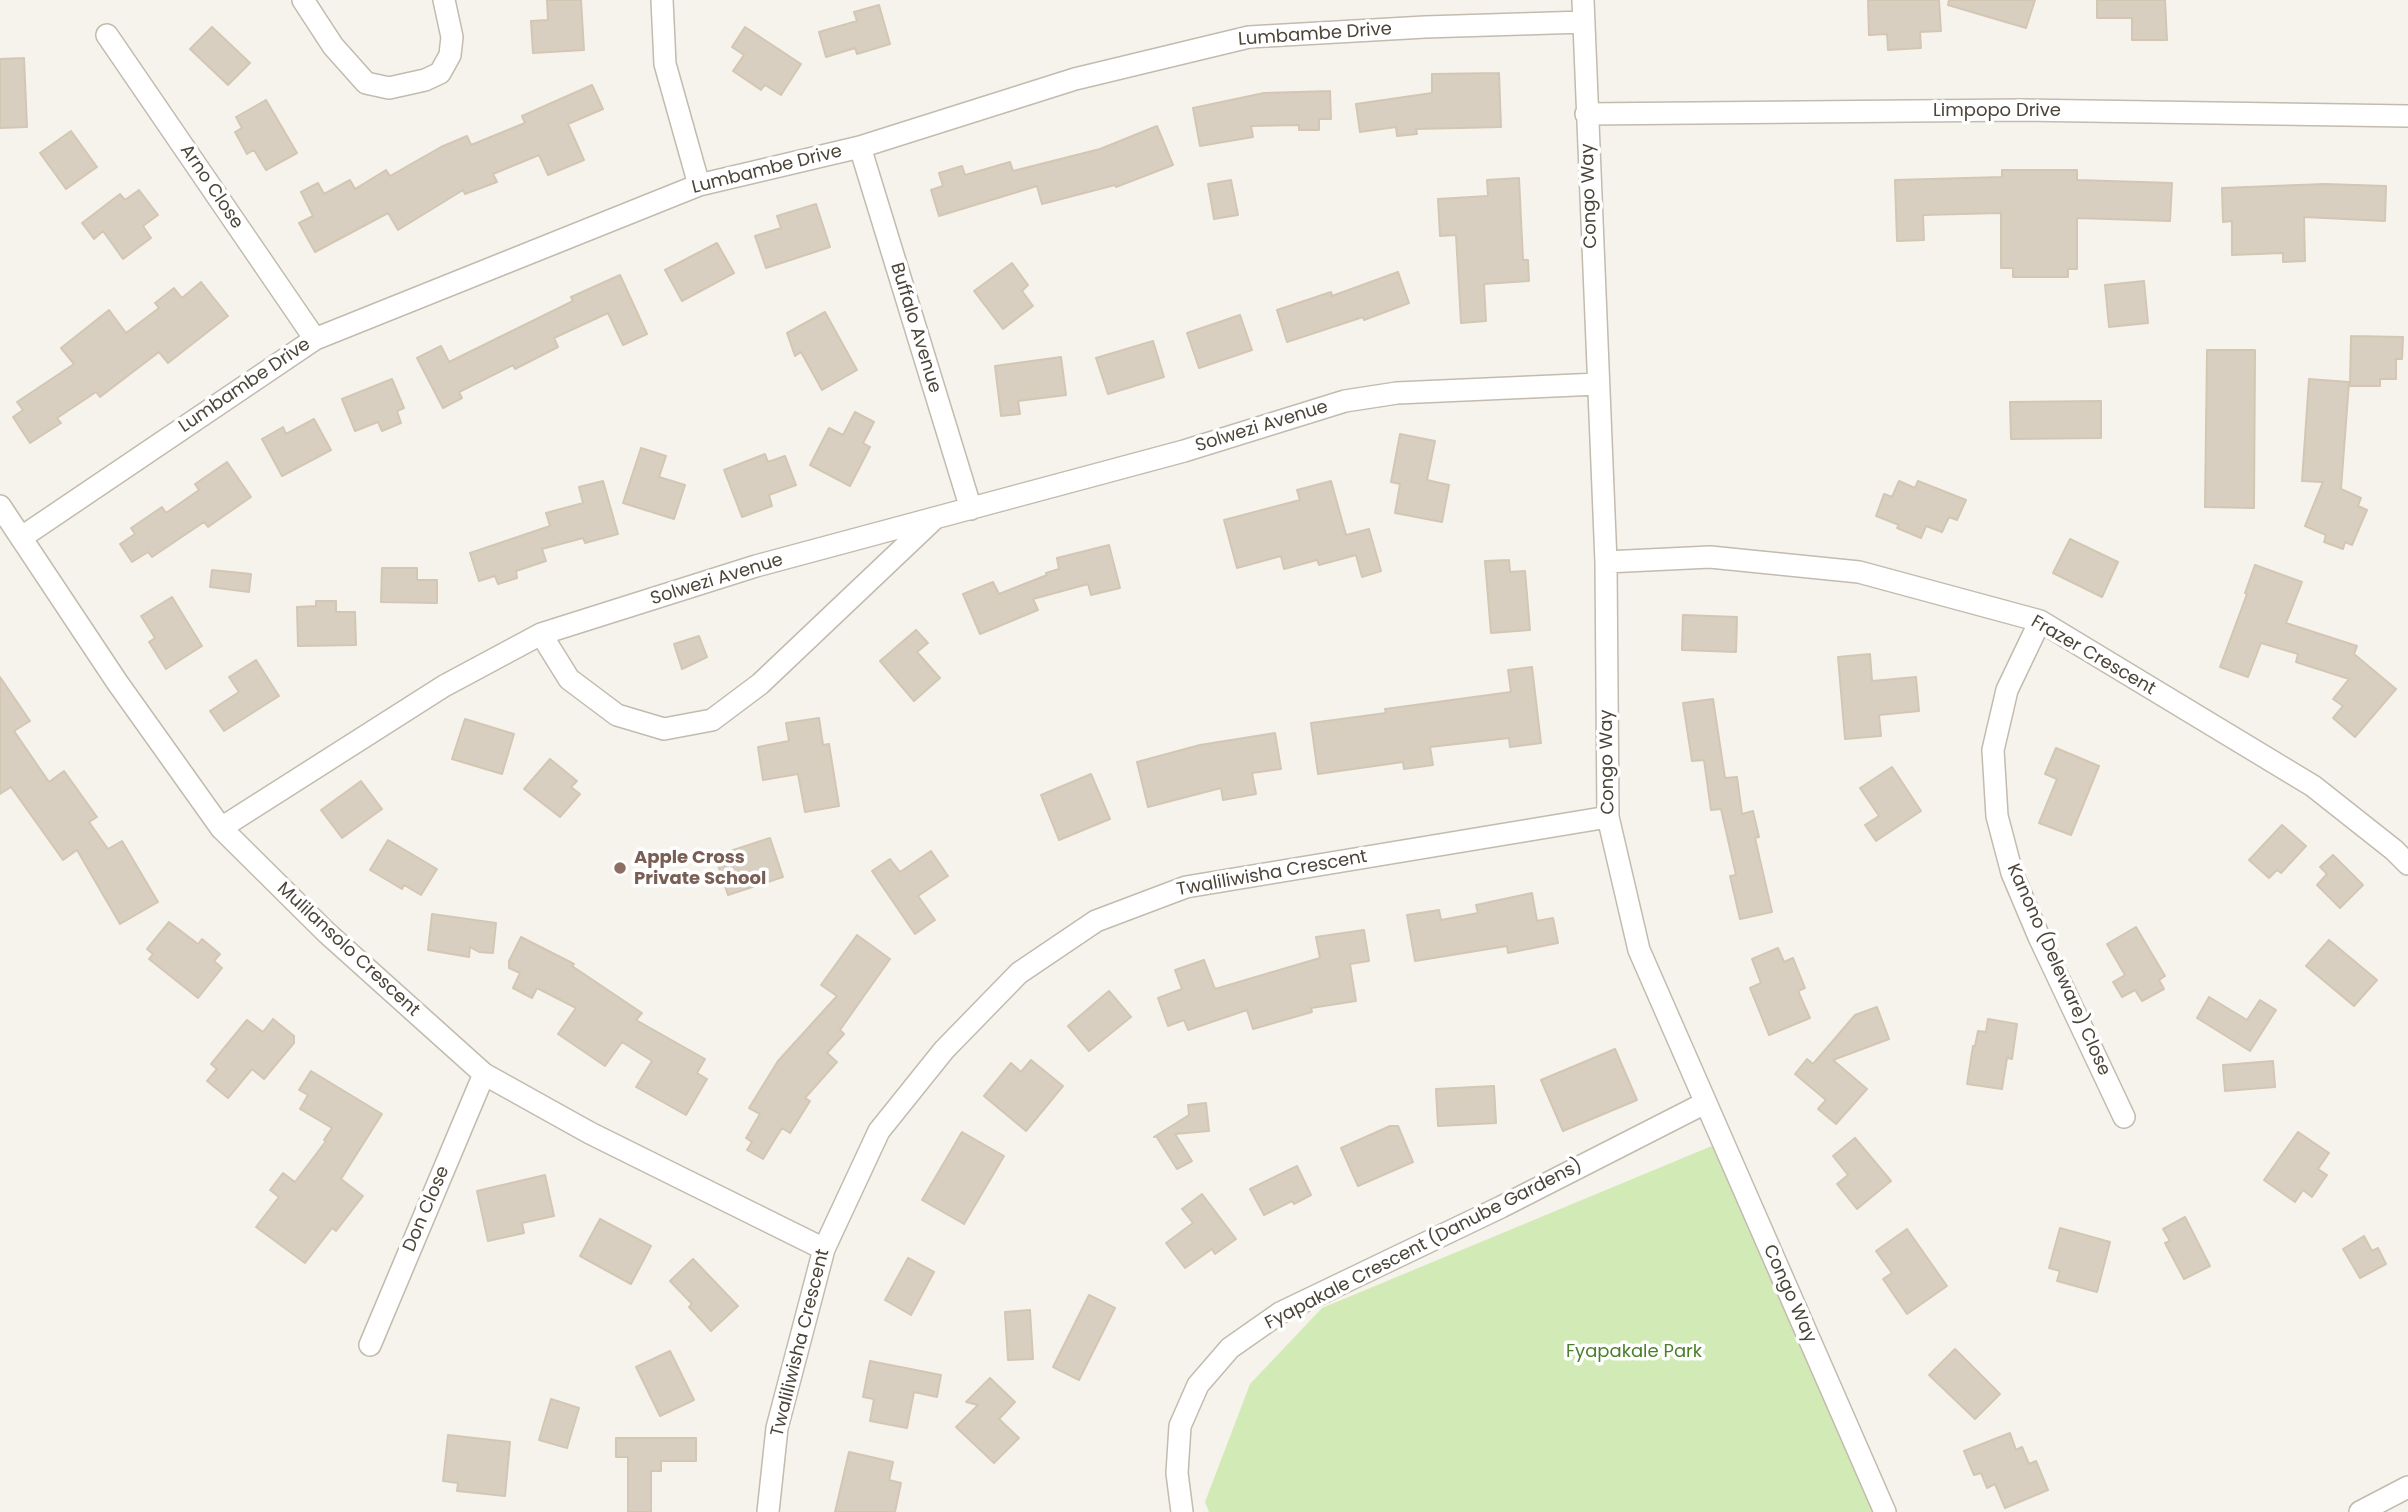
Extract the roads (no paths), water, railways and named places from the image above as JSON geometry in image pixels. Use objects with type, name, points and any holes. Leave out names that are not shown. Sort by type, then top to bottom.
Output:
[{"type":"street","points":[[303,0],[333,46],[366,83],[389,88],[425,80],[440,73],[450,55],[452,37],[444,0]]},
{"type":"street","points":[[662,0],[665,64],[699,185]]},
{"type":"street","name":"Congo Way","points":[[1583,0],[1606,562],[1608,817],[1639,950],[1885,1512]]},
{"type":"street","name":"Lumbambe Drive","points":[[22,537],[315,339],[699,185],[860,147],[1075,79],[1249,37],[1425,27],[1584,22]]},
{"type":"street","name":"Arno Close","points":[[107,35],[315,339]]},
{"type":"street","name":"Limpopo Drive","points":[[1586,114],[2021,110],[2408,116]]},
{"type":"street","name":"Buffalo Avenue","points":[[860,147],[971,509]]},
{"type":"street","name":"Solwezi Avenue","points":[[221,828],[444,686],[541,634],[756,566],[1184,451],[1345,401],[1372,395],[1598,384]]},
{"type":"street","name":"Mulilansolo Crescent","points":[[0,506],[117,682],[221,828],[327,933],[484,1074],[590,1133],[824,1249]]},
{"type":"street","name":"Solwezi Avenue","points":[[541,634],[569,679],[617,715],[664,730],[712,720],[760,684],[935,519]]},
{"type":"street","name":"Frazer Crescent","points":[[1606,562],[1710,556],[1859,572],[2040,621],[2313,786],[2408,864]]},
{"type":"street","name":"Kanono (Deleware) Close","points":[[2040,621],[2007,690],[1993,750],[1997,816],[2012,873],[2039,937],[2124,1117]]},
{"type":"street","name":"Twaliliwisha Crescent","points":[[768,1512],[777,1428],[824,1249],[879,1131],[944,1051],[1019,974],[1096,921],[1186,887],[1608,817]]},
{"type":"street","name":"Don Close","points":[[370,1345],[484,1074]]},
{"type":"street","name":"Fyapakale Crescent (Danube Gardens)","points":[[1182,1512],[1177,1473],[1180,1426],[1198,1385],[1230,1348],[1280,1313],[1501,1208],[1705,1103]]},
{"type":"street","points":[[2360,1512],[2408,1487]]},
{"type":"place","name":"Apple Cross Private School","points":[[620,868]]},
{"type":"park label","name":"Fyapakale Park","points":[[1634,1352]]}]
